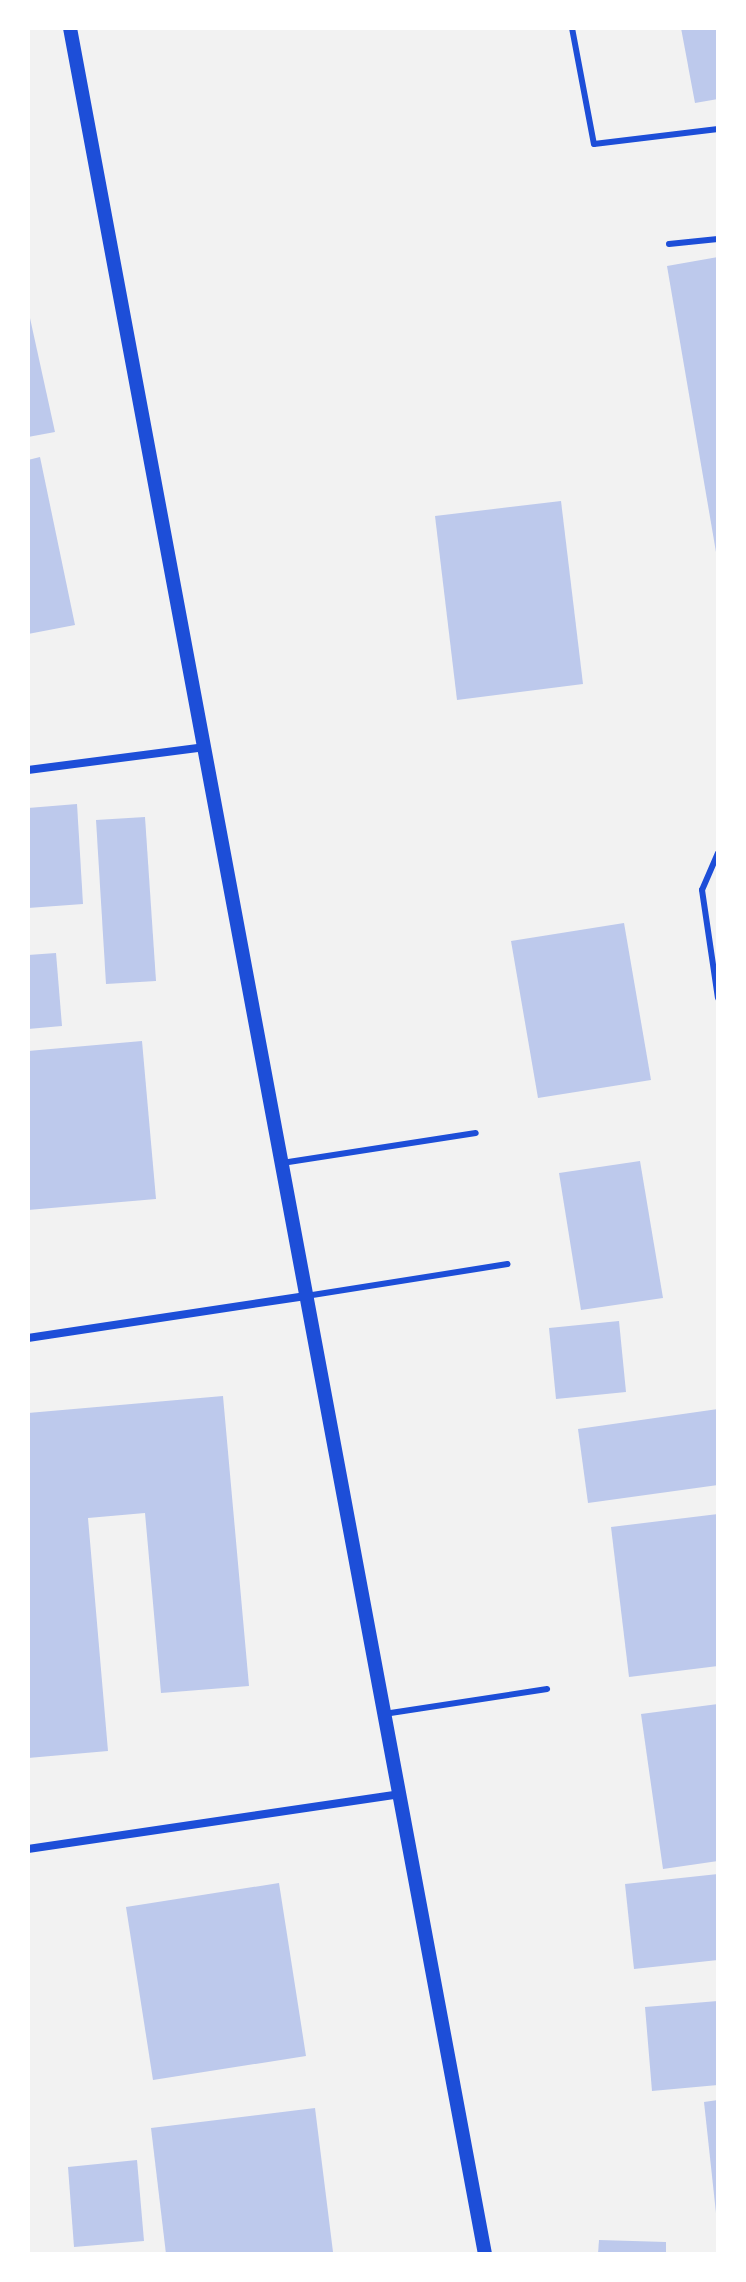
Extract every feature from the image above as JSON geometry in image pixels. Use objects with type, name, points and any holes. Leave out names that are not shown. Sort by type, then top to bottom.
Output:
[{"type":"street","points":[[70,28],[485,2254]]},
{"type":"street","points":[[28,770],[204,747]]},
{"type":"street","points":[[28,1338],[306,1296]]},
{"type":"street","points":[[28,1849],[399,1794]]},
{"type":"lane","points":[[572,28],[594,144],[718,129]]},
{"type":"lane","points":[[669,244],[718,239]]},
{"type":"lane","points":[[718,853],[702,890],[718,998]]},
{"type":"lane","points":[[282,1163],[476,1133]]},
{"type":"lane","points":[[306,1296],[507,1264]]},
{"type":"lane","points":[[384,1714],[547,1689]]},
{"type":"building","points":[[681,28],[718,28],[718,99],[695,103]]},
{"type":"building","points":[[718,257],[718,551],[716,552],[667,266]]},
{"type":"building","points":[[28,309],[55,432],[28,437]]},
{"type":"building","points":[[40,457],[75,625],[28,634],[28,460]]},
{"type":"building","points":[[561,501],[583,684],[457,700],[435,516]]},
{"type":"building","points":[[77,804],[83,904],[28,908],[28,808]]},
{"type":"building","points":[[145,817],[156,981],[106,984],[96,820]]},
{"type":"building","points":[[624,923],[651,1080],[538,1098],[511,941]]},
{"type":"building","points":[[56,953],[62,1026],[28,1029],[28,955]]},
{"type":"building","points":[[142,1041],[156,1199],[28,1210],[28,1051]]},
{"type":"building","points":[[640,1161],[663,1298],[581,1310],[559,1173]]},
{"type":"building","points":[[619,1321],[626,1392],[556,1399],[549,1328]]},
{"type":"building","points":[[223,1396],[249,1686],[161,1693],[145,1513],[88,1518],[108,1751],[28,1758],[28,1413]]},
{"type":"building","points":[[718,1409],[718,1485],[588,1503],[578,1429]]},
{"type":"building","points":[[718,1514],[718,1666],[629,1677],[611,1527]]},
{"type":"building","points":[[718,1704],[718,1861],[663,1869],[641,1714]]},
{"type":"building","points":[[718,1874],[718,1960],[634,1969],[625,1884]]},
{"type":"building","points":[[279,1883],[306,2056],[153,2080],[126,1907]]},
{"type":"building","points":[[718,2001],[718,2085],[652,2091],[645,2007]]},
{"type":"building","points":[[718,2100],[718,2212],[716,2213],[704,2102]]},
{"type":"building","points":[[315,2108],[333,2252],[166,2254],[151,2128]]},
{"type":"building","points":[[137,2160],[144,2241],[74,2247],[68,2167]]},
{"type":"building","points":[[599,2240],[666,2242],[666,2254],[598,2254]]}]
